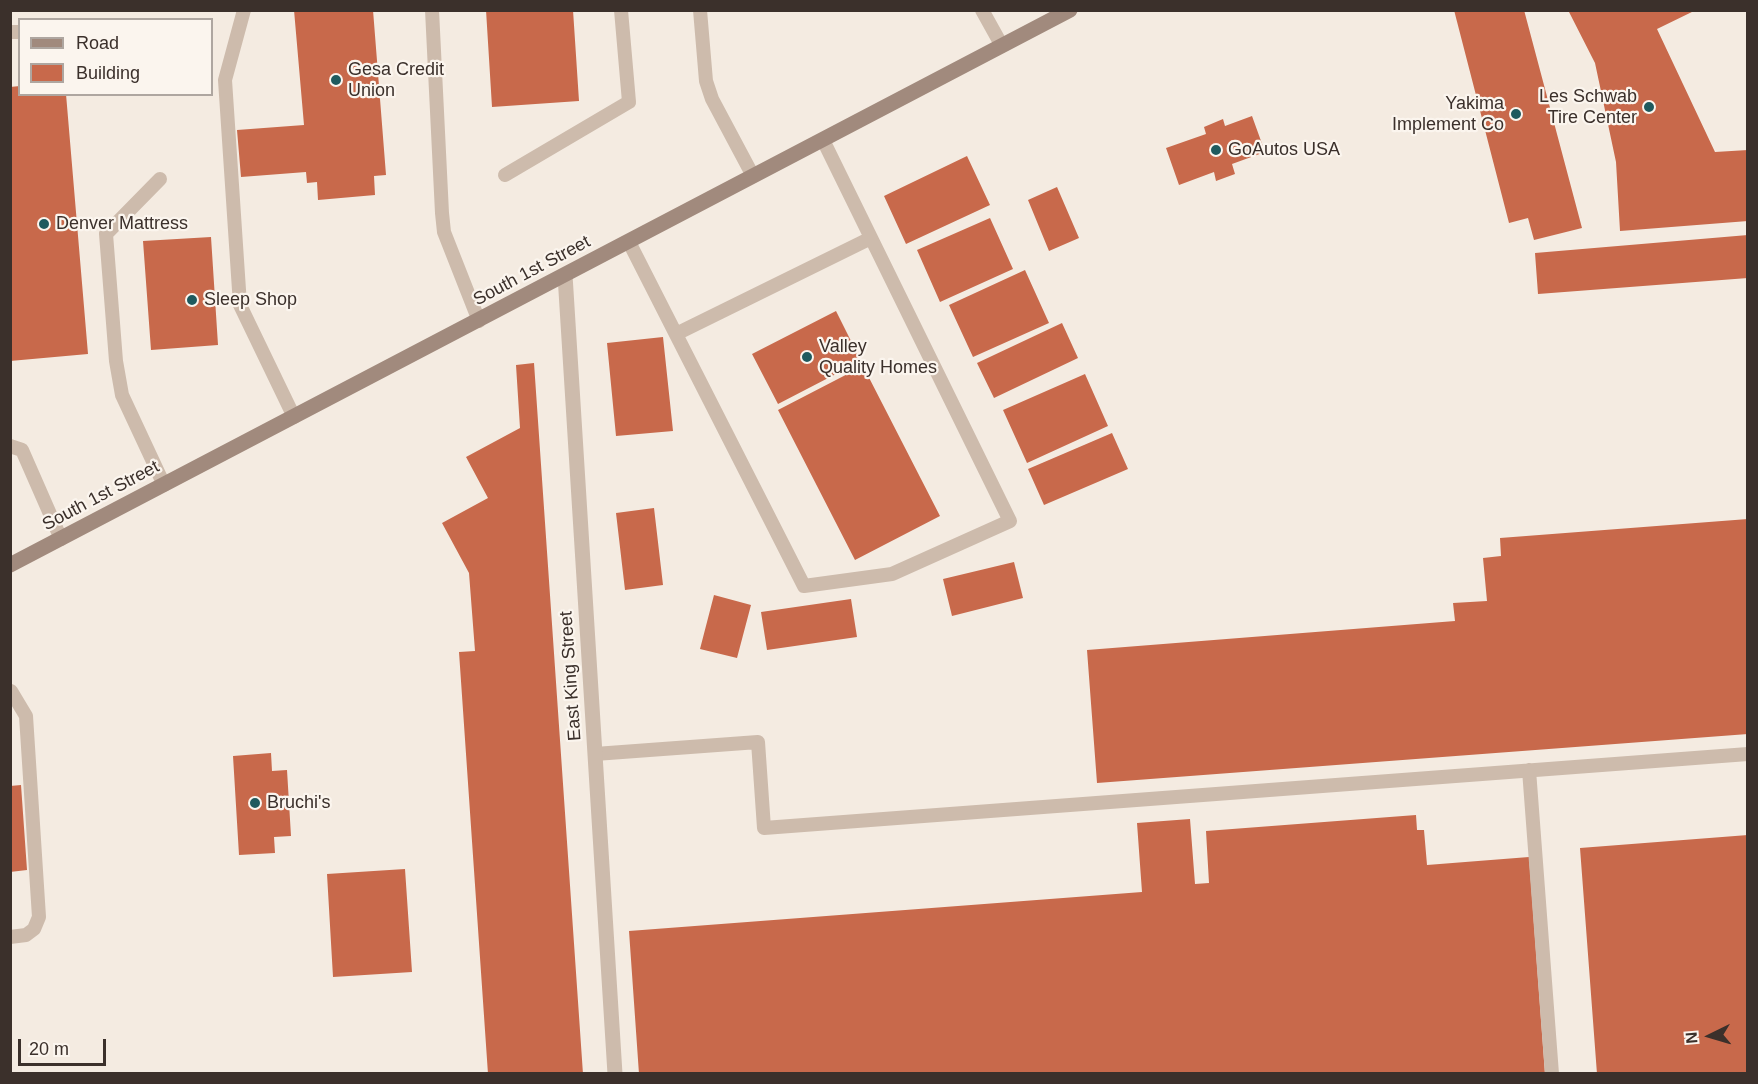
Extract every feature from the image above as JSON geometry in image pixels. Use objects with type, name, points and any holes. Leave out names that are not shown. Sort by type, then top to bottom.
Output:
[{"type":"main road","name":"South 1st Street","points":[[10,565],[1070,10]]},
{"type":"street","name":"East King Street","points":[[565,275],[615,1074]]},
{"type":"lane","points":[[244,10],[225,80],[240,305],[294,417]]},
{"type":"lane","points":[[432,10],[444,232],[479,321]]},
{"type":"lane","points":[[505,175],[629,102],[621,10]]},
{"type":"lane","points":[[699,10],[706,81],[712,99],[753,176]]},
{"type":"lane","points":[[982,10],[1002,46]]},
{"type":"lane","points":[[629,242],[804,586],[892,574],[1010,521],[823,140]]},
{"type":"lane","points":[[160,179],[106,234],[116,361],[122,395],[164,485]]},
{"type":"lane","points":[[676,334],[871,237]]},
{"type":"lane","points":[[10,446],[22,450],[61,539]]},
{"type":"lane","points":[[10,681],[11,691],[26,716],[39,917],[34,929],[26,936],[10,937]]},
{"type":"lane","points":[[595,754],[758,742],[764,828],[1748,754]]},
{"type":"lane","points":[[1529,770],[1552,1074]]},
{"type":"building","points":[[294,10],[373,10],[386,175],[374,176],[375,195],[318,200],[317,182],[307,183],[306,172],[241,177],[237,130],[304,125]]},
{"type":"building","points":[[486,10],[573,10],[579,101],[492,107]]},
{"type":"building","name":"Yakima Implement Co","points":[[1454,10],[1524,10],[1582,228],[1534,240],[1528,218],[1509,223]]},
{"type":"building","name":"Les Schwab Tire Center","points":[[1568,10],[1696,10],[1657,29],[1715,152],[1748,150],[1748,221],[1620,231],[1616,162],[1595,63]]},
{"type":"building","name":"Denver Mattress","points":[[18,86],[18,96],[66,96],[88,354],[10,361],[10,87]]},
{"type":"building","name":"GoAutos USA","points":[[1252,116],[1265,152],[1232,164],[1235,174],[1216,181],[1214,172],[1179,185],[1166,148],[1206,134],[1204,127],[1223,119],[1225,126]]},
{"type":"building","points":[[967,156],[990,205],[906,244],[884,196]]},
{"type":"building","points":[[1057,187],[1079,238],[1049,251],[1028,200]]},
{"type":"building","points":[[990,218],[1013,269],[940,302],[917,250]]},
{"type":"building","points":[[1748,235],[1748,278],[1538,294],[1535,253]]},
{"type":"building","points":[[211,237],[218,345],[151,350],[143,241]]},
{"type":"building","points":[[1025,270],[1049,323],[973,357],[949,305]]},
{"type":"building","name":"Valley Quality Homes","points":[[836,311],[861,361],[778,404],[752,354]]},
{"type":"building","points":[[1062,323],[1078,358],[994,398],[977,363]]},
{"type":"building","points":[[663,337],[673,431],[616,436],[607,343]]},
{"type":"building","points":[[534,363],[583,1074],[488,1074],[459,652],[475,651],[469,573],[442,523],[488,498],[466,457],[520,428],[516,365]]},
{"type":"building","points":[[863,366],[940,516],[855,560],[778,410]]},
{"type":"building","points":[[1085,374],[1108,426],[1027,463],[1003,410]]},
{"type":"building","points":[[1112,433],[1128,469],[1044,505],[1028,469]]},
{"type":"building","points":[[654,508],[663,585],[625,590],[616,513]]},
{"type":"building","points":[[1748,519],[1748,734],[1097,783],[1087,650],[1455,621],[1453,603],[1487,601],[1483,558],[1501,556],[1500,538]]},
{"type":"building","points":[[1014,562],[1023,598],[952,616],[943,579]]},
{"type":"building","points":[[714,595],[751,605],[737,658],[700,649]]},
{"type":"building","points":[[851,599],[857,637],[767,650],[761,612]]},
{"type":"building","points":[[271,753],[272,771],[287,770],[291,836],[274,837],[275,853],[239,855],[233,756]]},
{"type":"building","points":[[21,785],[27,870],[10,872],[10,786]]},
{"type":"building","points":[[1416,815],[1417,830],[1424,830],[1427,865],[1529,857],[1545,1074],[639,1074],[629,931],[1142,892],[1137,823],[1190,819],[1195,884],[1209,883],[1206,831]]},
{"type":"building","points":[[1748,835],[1748,1074],[1597,1074],[1580,848]]},
{"type":"building","points":[[405,869],[412,972],[333,977],[327,874]]},
{"type":"place","name":"Gesa Credit Union","points":[[336,80]]},
{"type":"place","name":"Les Schwab Tire Center","points":[[1649,107]]},
{"type":"place","name":"Yakima Implement Co","points":[[1516,114]]},
{"type":"place","name":"GoAutos USA","points":[[1216,150]]},
{"type":"place","name":"Denver Mattress","points":[[44,224]]},
{"type":"place","name":"Sleep Shop","points":[[192,300]]},
{"type":"place","name":"Valley Quality Homes","points":[[807,357]]},
{"type":"place","name":"Bruchi's","points":[[255,803]]}]
